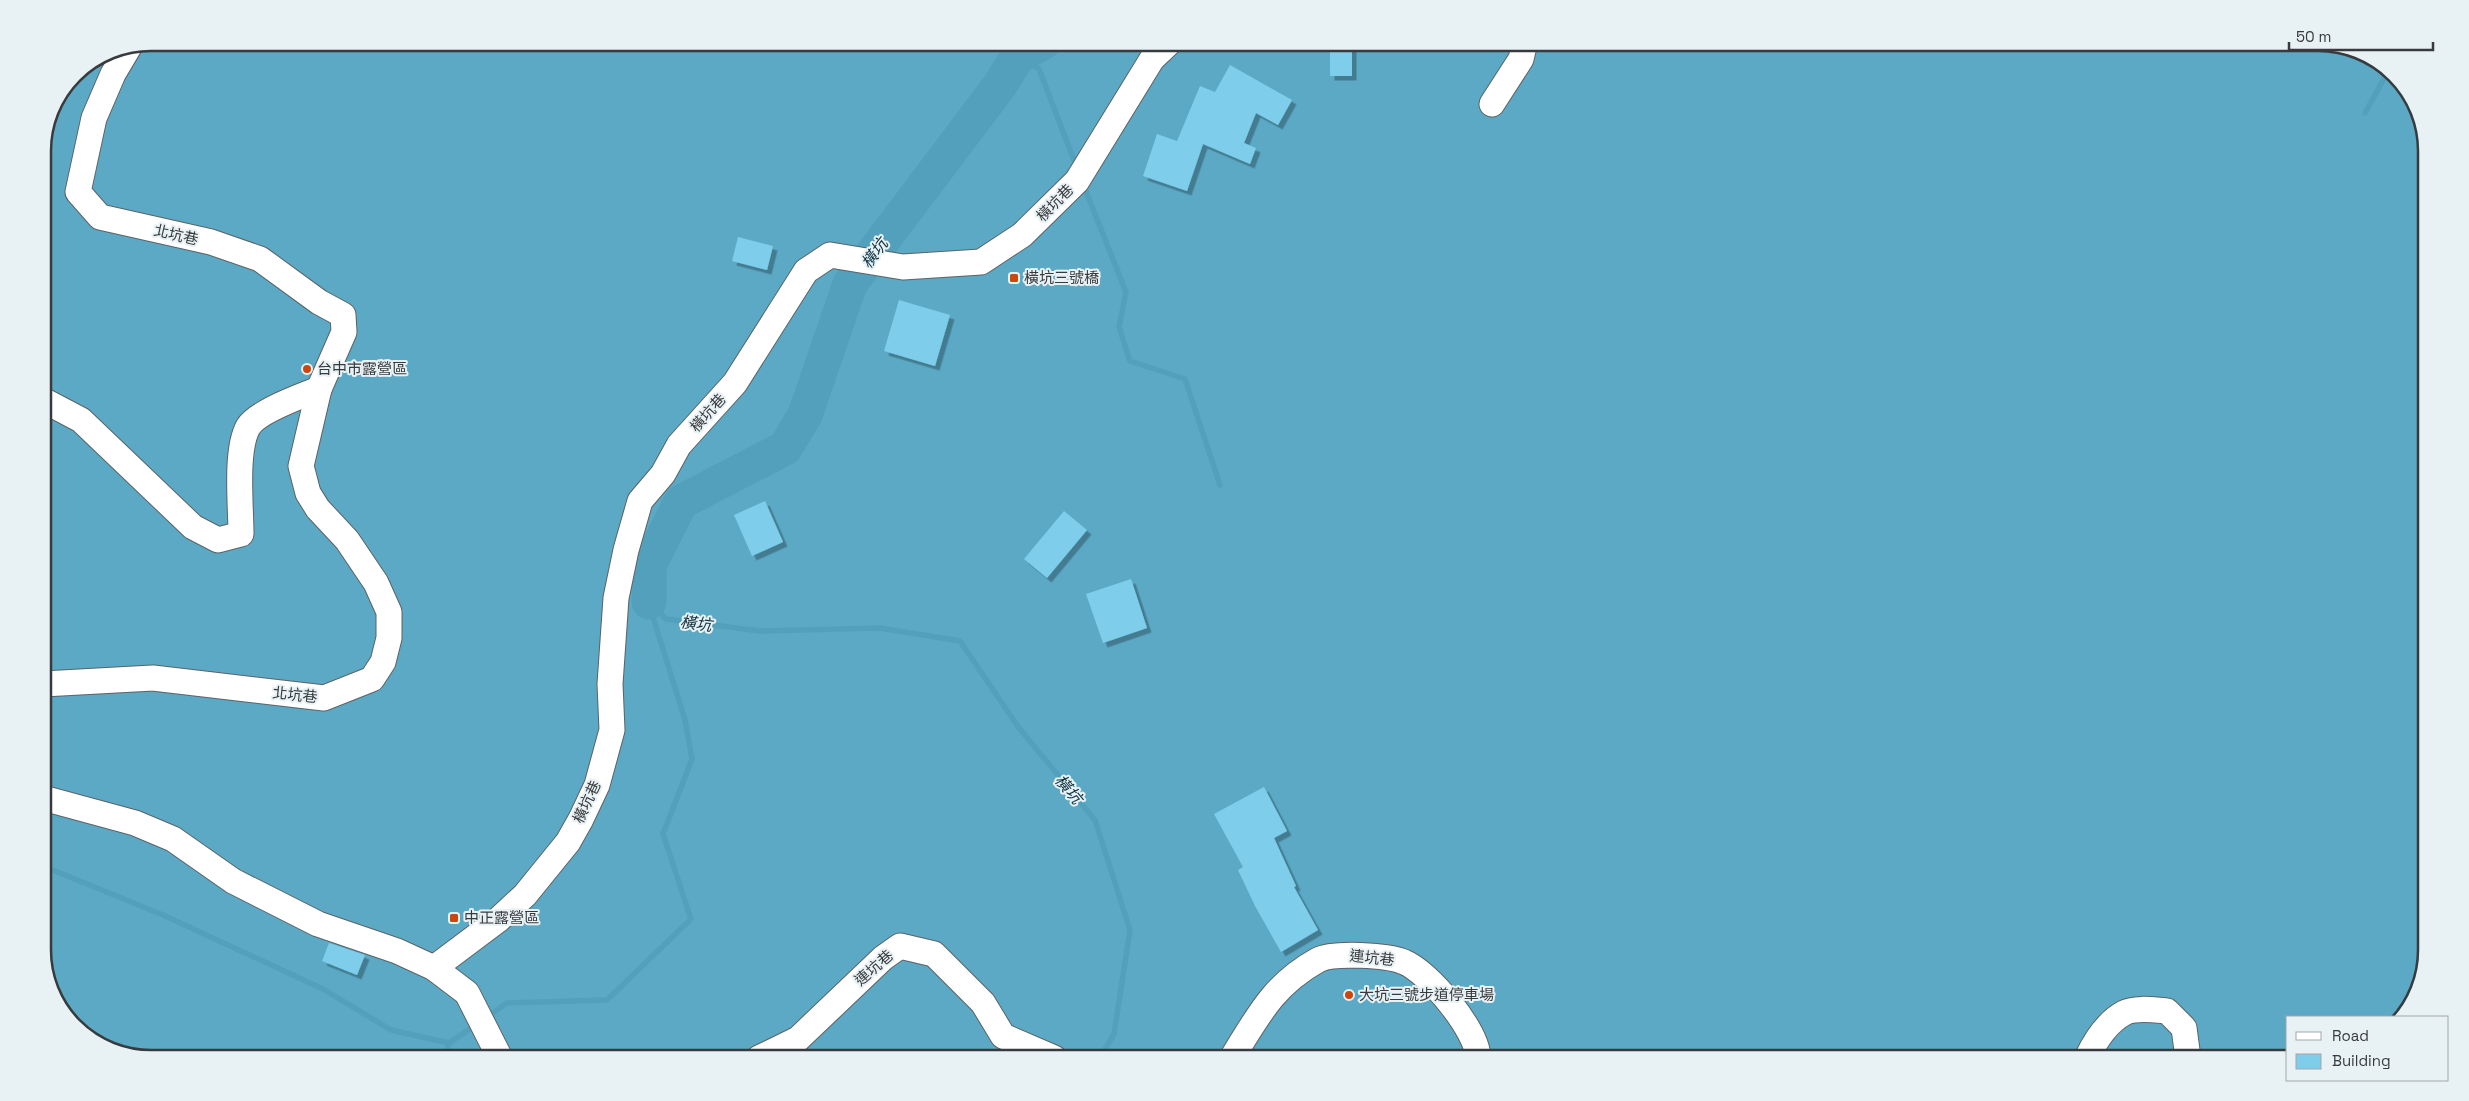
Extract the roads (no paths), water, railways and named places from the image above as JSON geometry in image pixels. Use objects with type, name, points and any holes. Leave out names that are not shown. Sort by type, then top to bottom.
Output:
[{"type":"street","name":"橫坑巷","points":[[434,968],[498,920],[525,895],[568,842],[581,819],[597,784],[612,730],[610,684],[616,598],[626,550],[640,501],[664,474],[679,446],[735,383],[806,271],[830,255],[903,267],[981,262],[1022,236],[1077,181],[1152,59],[1160,51]]},
{"type":"street","points":[[1492,104],[1521,59],[1523,51]]},
{"type":"street","name":"北坑巷","points":[[51,684],[153,678],[324,698],[372,679],[384,657],[389,638],[390,612],[376,583],[347,540],[318,509],[308,493],[302,466],[319,389],[344,332],[343,314],[319,302],[260,259],[211,242],[100,217],[78,192],[94,118],[113,74],[124,55]]},
{"type":"street","points":[[51,404],[81,420],[193,528],[218,540],[241,534],[241,456],[249,426],[275,407],[319,389]]},
{"type":"street","points":[[51,800],[135,823],[173,839],[233,881],[318,924],[397,951],[434,968],[467,993],[496,1050]]},
{"type":"street","name":"連坑巷","points":[[776,1050],[798,1039],[883,958],[900,946],[934,954],[983,1004],[1003,1036],[1035,1050]]},
{"type":"street","name":"連坑巷","points":[[1237,1050],[1266,1003],[1286,982],[1320,959],[1350,954],[1404,962],[1434,983],[1465,1024],[1477,1050]]},
{"type":"street","points":[[2091,1050],[2096,1038],[2124,1012],[2139,1010],[2167,1011],[2184,1028],[2187,1050]]},
{"type":"waterway","name":"橫坑","points":[[649,602],[649,565],[681,502],[785,448],[805,415],[850,284],[1000,85],[1018,56],[1027,51]]},
{"type":"waterway","points":[[1018,56],[1039,69],[1077,168]]},
{"type":"waterway","points":[[2365,113],[2385,77]]},
{"type":"waterway","points":[[1083,184],[1126,292],[1119,327],[1130,361],[1185,379],[1220,485]]},
{"type":"waterway","name":"橫坑","points":[[649,602],[666,619],[760,631],[880,628],[960,641],[1019,728],[1095,820],[1130,930],[1114,1034],[1105,1050]]},
{"type":"waterway","points":[[487,1017],[507,1003],[607,1000],[691,919],[663,834],[692,759],[685,720],[649,604]]},
{"type":"waterway","points":[[51,869],[163,915],[323,989],[391,1030],[449,1043]]},
{"type":"waterway","points":[[447,1050],[449,1043],[477,1024]]},
{"type":"place","name":"橫坑三號橋","points":[[1014,278]]},
{"type":"place","name":"台中市露營區","points":[[307,369]]},
{"type":"place","name":"中正露營區","points":[[454,918]]},
{"type":"place","name":"大坑三號步道停車場","points":[[1349,995]]}]
